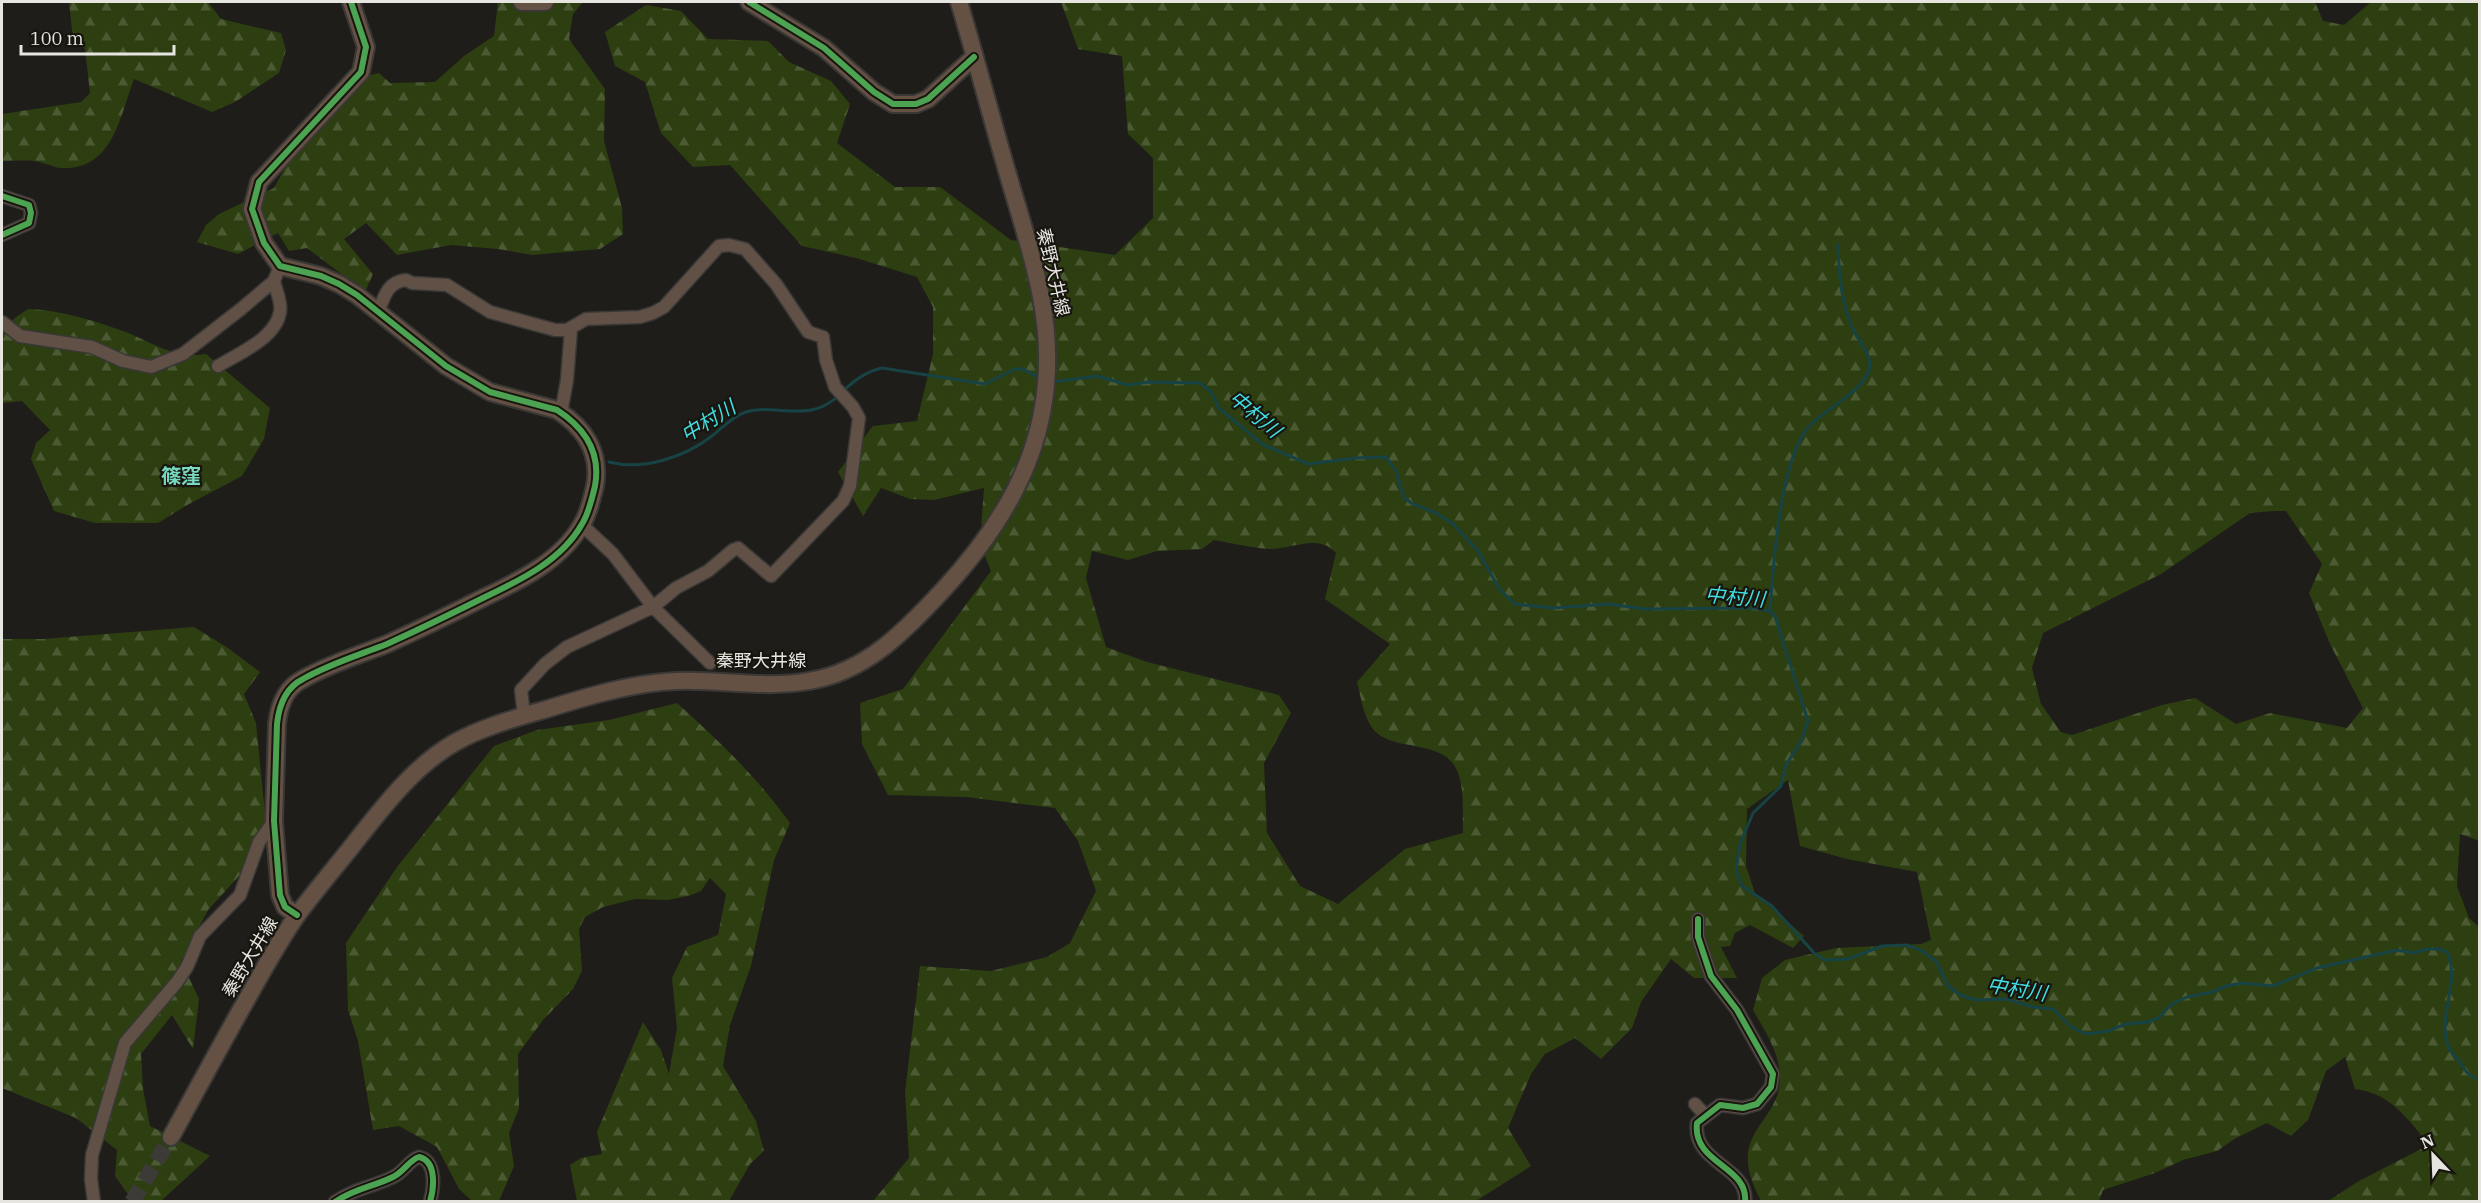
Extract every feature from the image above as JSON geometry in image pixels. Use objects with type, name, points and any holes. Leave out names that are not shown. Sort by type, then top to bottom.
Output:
[{"type":"main road","points":[[297,915],[285,907],[280,895],[274,821],[277,724],[279,710],[290,688],[302,679],[410,634],[520,579],[554,556],[582,525],[594,491],[597,470],[596,456],[590,442],[579,428],[561,413],[490,392],[446,366],[339,284],[321,276],[277,273],[257,225],[252,208],[254,196],[259,182],[361,72],[366,47],[351,2]]},
{"type":"main road","points":[[522,2],[545,2]]},
{"type":"main road","points":[[749,2],[824,48],[874,92],[893,104],[916,104],[928,99],[974,57]]},
{"type":"main road","name":"秦野大井線","points":[[171,1137],[267,963],[297,915],[372,821],[417,771],[451,744],[471,734],[524,716],[640,684],[699,681],[777,684],[805,682],[833,676],[862,663],[886,646],[974,557],[996,526],[1025,470],[1035,442],[1045,392],[1047,365],[1041,298],[959,2]]},
{"type":"street","points":[[2,196],[29,205],[31,213],[28,223],[2,235]]},
{"type":"street","points":[[378,313],[391,284],[406,280],[412,283],[447,285],[490,312],[555,330],[571,328],[586,319],[640,317],[654,313],[669,302],[719,246],[729,245],[746,249],[776,284],[808,332],[823,337],[826,360],[841,394],[859,418],[853,472],[843,501],[771,576],[738,548],[708,570],[676,588],[653,607],[567,647],[556,655],[521,690],[524,716]]},
{"type":"street","points":[[2,322],[20,336],[92,347],[123,362],[151,367],[183,354],[277,273]]},
{"type":"street","points":[[218,366],[265,336],[277,323],[281,310],[277,273]]},
{"type":"street","points":[[561,413],[567,380],[571,328]]},
{"type":"street","points":[[582,525],[613,554],[653,607],[710,663]]},
{"type":"street","points":[[94,1202],[91,1179],[92,1155],[125,1043],[177,982],[187,967],[200,936],[240,896],[259,842],[274,821]]},
{"type":"street","points":[[1698,918],[1698,937],[1711,976],[1754,1038],[1773,1074],[1774,1081],[1757,1104],[1743,1108],[1720,1105],[1697,1123],[1698,1140],[1719,1164],[1738,1177],[1746,1194],[1745,1202]]},
{"type":"street","points":[[1695,1104],[1705,1115]]},
{"type":"street","points":[[335,1202],[352,1191],[402,1173],[411,1162],[420,1157],[425,1158],[431,1165],[433,1184],[430,1202]]},
{"type":"green space","points":[[69,2],[208,2],[221,19],[281,33],[286,50],[279,73],[235,102],[212,112],[134,79],[112,138],[92,161],[78,167],[61,168],[34,161],[2,161],[2,114],[81,102],[90,93],[85,49],[73,39]]},
{"type":"green space","points":[[498,2],[583,2],[573,14],[569,39],[605,89],[604,141],[622,208],[623,234],[600,249],[532,255],[451,245],[397,255],[366,223],[344,239],[373,274],[365,292],[307,248],[289,251],[278,233],[238,254],[197,242],[206,225],[219,214],[274,188],[291,157],[306,145],[362,77],[379,73],[390,83],[435,82],[464,56],[494,36]]},
{"type":"green space","points":[[1061,2],[2315,2],[2323,21],[2344,25],[2371,2],[2479,2],[2480,841],[2460,834],[2457,886],[2469,918],[2479,927],[2479,1201],[2328,1201],[2359,1181],[2429,1145],[2406,1117],[2388,1102],[2367,1091],[2355,1089],[2345,1057],[2326,1071],[2308,1120],[2291,1136],[2267,1123],[2236,1138],[2217,1151],[2183,1160],[2155,1173],[2103,1190],[2099,1201],[1761,1201],[1750,1174],[1748,1151],[1754,1136],[1773,1106],[1780,1078],[1775,1051],[1753,1010],[1762,978],[1785,960],[1836,948],[1921,944],[1931,940],[1917,872],[1847,859],[1800,846],[1788,780],[1747,809],[1746,866],[1755,893],[1804,936],[1793,948],[1750,925],[1735,933],[1730,946],[1721,947],[1737,978],[1694,978],[1671,959],[1641,1002],[1632,1028],[1601,1059],[1575,1038],[1545,1054],[1531,1074],[1508,1128],[1531,1166],[1476,1201],[873,1201],[909,1158],[905,1092],[920,966],[991,971],[1047,957],[1070,943],[1096,891],[1078,841],[1055,808],[966,797],[888,795],[862,744],[860,703],[903,689],[991,571],[980,544],[984,488],[934,500],[910,499],[881,488],[863,516],[838,472],[873,426],[917,421],[933,354],[933,307],[917,277],[856,258],[802,246],[730,165],[693,167],[661,133],[645,82],[615,66],[605,32],[646,5],[681,11],[708,39],[768,41],[789,62],[831,81],[850,104],[837,143],[895,187],[940,187],[1011,240],[1115,255],[1153,218],[1153,158],[1128,134],[1122,56],[1078,49]],"holes":[[[2286,511],[2322,564],[2309,593],[2330,644],[2363,708],[2347,728],[2270,713],[2236,724],[2195,698],[2162,705],[2072,735],[2061,732],[2041,704],[2032,668],[2043,633],[2161,574],[2250,513]],[[1214,540],[1270,549],[1313,543],[1329,547],[1336,553],[1325,599],[1390,644],[1357,682],[1369,722],[1377,733],[1386,739],[1433,750],[1443,755],[1452,762],[1458,773],[1462,795],[1463,833],[1405,849],[1338,904],[1300,886],[1267,833],[1264,763],[1291,713],[1279,695],[1147,662],[1106,647],[1086,578],[1092,551],[1128,560],[1157,551],[1202,549]]]},
{"type":"green space","points":[[28,309],[52,311],[88,319],[173,352],[206,354],[270,408],[264,439],[242,476],[158,523],[95,523],[54,511],[31,459],[36,443],[50,430],[22,401],[2,403],[2,331]]},
{"type":"green space","points":[[194,627],[228,648],[260,672],[244,694],[256,723],[268,844],[208,910],[181,961],[199,999],[193,1049],[172,1015],[141,1054],[143,1089],[150,1126],[210,1156],[161,1201],[133,1201],[115,1176],[117,1150],[76,1118],[2,1088],[2,639],[43,639]]},
{"type":"green space","points":[[677,703],[737,760],[765,790],[790,823],[774,860],[751,966],[730,1025],[723,1066],[756,1121],[764,1151],[750,1164],[729,1201],[577,1201],[570,1165],[581,1158],[602,1154],[597,1132],[643,1022],[661,1050],[669,1074],[677,1028],[672,978],[687,947],[718,935],[726,894],[710,878],[701,891],[688,896],[668,900],[635,899],[603,907],[585,917],[579,929],[582,971],[573,989],[543,1020],[518,1054],[519,1108],[509,1133],[514,1166],[499,1201],[472,1201],[459,1189],[437,1147],[399,1126],[373,1130],[358,1041],[348,1010],[346,943],[397,867],[494,746],[537,730],[609,720]]},
{"type":"waterway","points":[[1770,611],[1773,569],[1784,489],[1798,444],[1813,422],[1859,386],[1870,365],[1868,355],[1850,322],[1844,301],[1838,245]]},
{"type":"waterway","name":"中村川","points":[[843,391],[861,377],[882,368],[985,384],[1015,369],[1023,369],[1040,378]]},
{"type":"waterway","name":"中村川","points":[[1052,382],[1097,376],[1128,385],[1148,382],[1200,383],[1211,392],[1219,408],[1262,444],[1308,464],[1386,457],[1396,471],[1404,498],[1453,524],[1478,551],[1500,590],[1515,604],[1553,608],[1608,604],[1645,609],[1753,608],[1770,611],[1775,616],[1808,721],[1801,741],[1786,765],[1781,786],[1753,813],[1740,844],[1736,870],[1742,886],[1772,906],[1815,954],[1825,960],[1848,959],[1882,946],[1907,945],[1920,950],[1936,961],[1948,986],[1960,995],[1976,1000],[2006,999],[2033,1007],[2053,1009],[2071,1027],[2086,1034],[2108,1031],[2126,1024],[2148,1022],[2158,1018],[2172,1004],[2187,997],[2212,992],[2226,986],[2243,983],[2273,986],[2317,968],[2397,950],[2413,953],[2440,949],[2447,952],[2452,975],[2445,1023],[2448,1046],[2467,1073],[2480,1079]]},
{"type":"waterway","name":"中村川","points":[[609,462],[636,465],[677,456],[701,444],[732,419],[746,412],[757,410],[804,411],[827,404],[838,396]]},
{"type":"tunnel","points":[[132,1202],[171,1137]]},
{"type":"cycle path","points":[[297,915],[285,907],[280,895],[274,821],[277,724],[279,710],[287,692],[313,674],[412,633],[540,568],[574,537],[582,524],[590,505],[596,474],[596,463],[589,442],[576,425],[557,410],[490,392],[446,366],[357,295],[339,284],[321,276],[280,266],[264,243],[252,209],[259,182],[361,72],[366,47],[351,2]]},
{"type":"cycle path","points":[[749,2],[824,48],[874,92],[893,104],[916,104],[928,99],[974,57]]},
{"type":"cycle path","points":[[2,196],[29,205],[31,213],[29,223],[2,235]]},
{"type":"cycle path","points":[[1698,919],[1698,937],[1711,976],[1737,1010],[1773,1074],[1771,1087],[1757,1104],[1743,1108],[1720,1105],[1697,1123],[1698,1137],[1703,1148],[1738,1180],[1744,1190],[1745,1202]]},
{"type":"cycle path","points":[[335,1202],[393,1177],[419,1157],[429,1164],[433,1176],[430,1202]]},
{"type":"district","name":"篠窪","points":[[181,476]]}]
